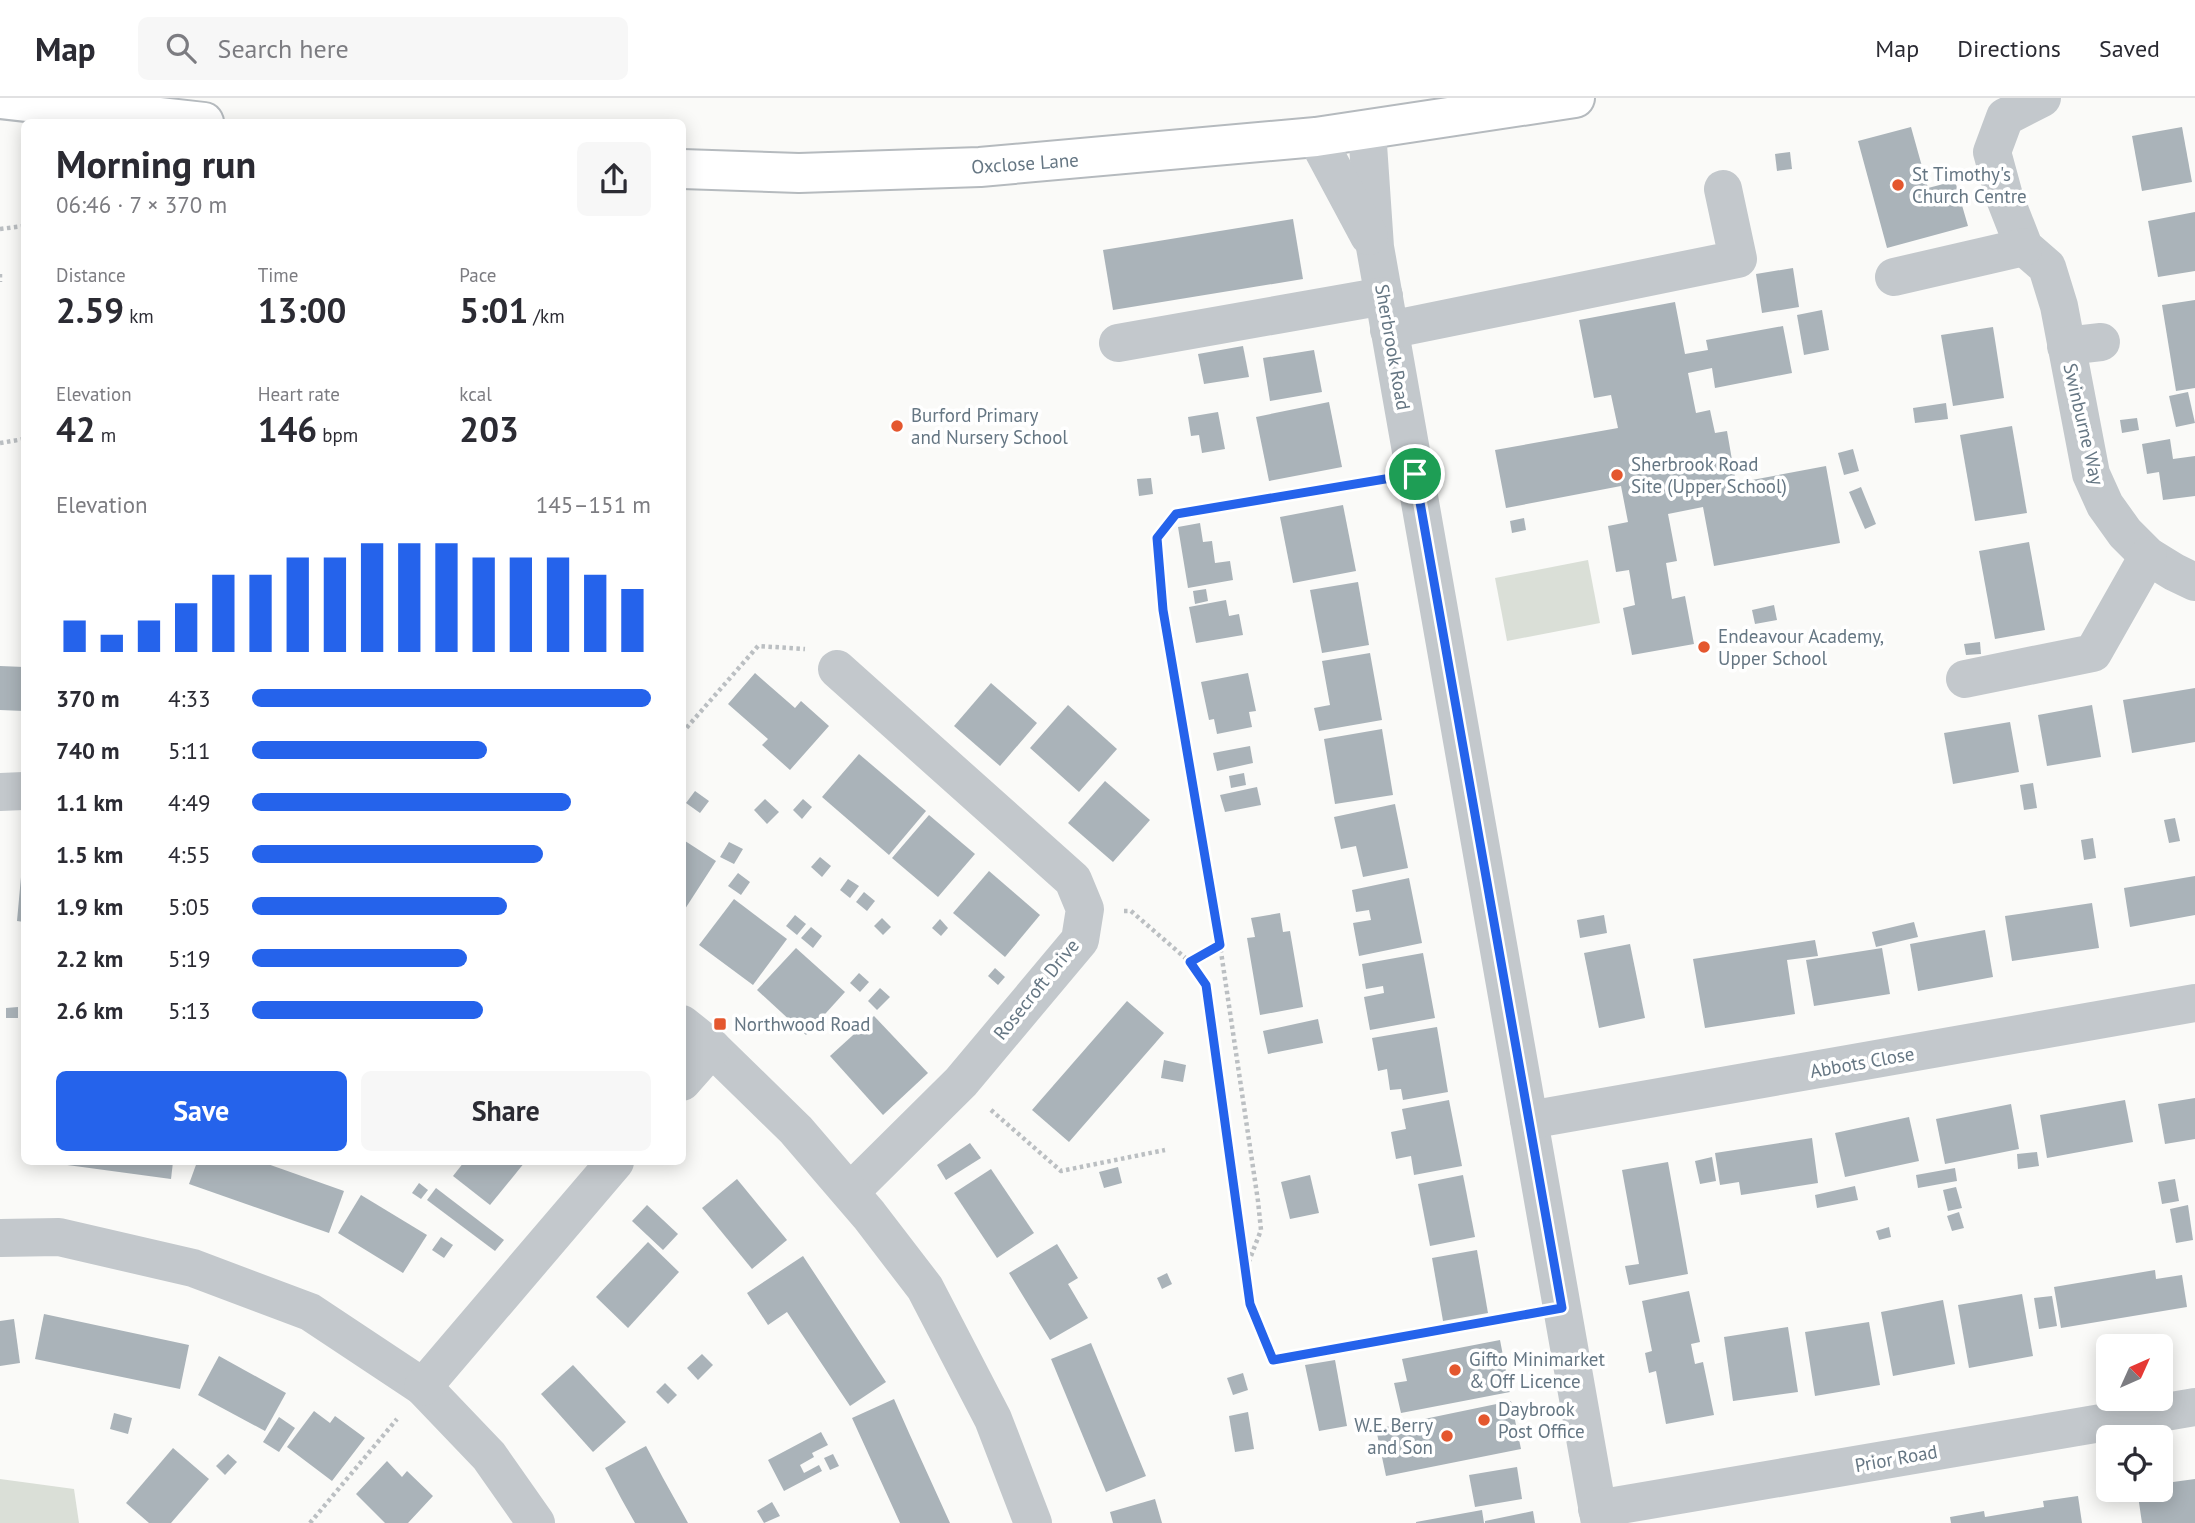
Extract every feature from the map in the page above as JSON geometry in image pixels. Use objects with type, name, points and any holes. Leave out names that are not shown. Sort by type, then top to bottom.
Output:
[{"type":"main road","name":"Oxclose Lane","points":[[686,169],[800,173],[981,167],[1315,137],[1373,114],[1575,98]]},
{"type":"main road","points":[[0,99],[187,113]]},
{"type":"street","points":[[1894,276],[2024,247],[2004,195],[1992,152],[2005,117],[2042,98]]},
{"type":"street","name":"Sherbrook Road","points":[[1373,114],[1375,247],[1599,1516]]},
{"type":"street","name":"Sherbrook Road","points":[[1315,137],[1375,247]]},
{"type":"street","points":[[1118,343],[1387,313],[1738,259],[1723,189]]},
{"type":"street","name":"Swinburne Way","points":[[2024,247],[2047,267],[2059,306],[2084,344],[2091,474],[2105,505],[2124,533],[2148,556],[2195,582]]},
{"type":"street","points":[[1965,679],[2093,653],[2148,556]]},
{"type":"street","points":[[837,669],[1073,880],[1085,909]]},
{"type":"street","points":[[0,792],[21,791]]},
{"type":"street","name":"Rosecroft Drive","points":[[850,1192],[961,1082],[1080,940],[1085,909]]},
{"type":"street","name":"Abbots Close","points":[[1529,1120],[2195,1003]]},
{"type":"street","points":[[686,1027],[712,1048],[796,1130],[850,1192],[925,1288],[993,1419],[1033,1523]]},
{"type":"street","points":[[686,1077],[712,1048]]},
{"type":"street","points":[[423,1387],[612,1165]]},
{"type":"street","points":[[0,1238],[59,1237],[193,1268],[310,1312],[423,1387],[489,1456],[536,1523]]},
{"type":"street","name":"Prior Road","points":[[1599,1516],[2195,1407]]},
{"type":"path","points":[[0,229],[21,226]]},
{"type":"path","points":[[0,274],[0,282]]},
{"type":"path","points":[[0,443],[21,440]]},
{"type":"path","points":[[1246,1269],[1261,1230],[1220,945],[1163,610],[1157,538],[1176,514],[1415,474]]},
{"type":"path","points":[[686,728],[758,646],[831,650],[837,669]]},
{"type":"path","points":[[1085,909],[1131,911],[1190,962],[1206,985],[1250,1304],[1273,1360],[1562,1308]]},
{"type":"path","points":[[1190,962],[1220,945]]},
{"type":"path","points":[[986,1105],[1061,1171],[1165,1150]]},
{"type":"path","points":[[310,1523],[423,1387]]},
{"type":"shaded area","points":[[1588,560],[1600,623],[1507,641],[1495,578]]},
{"type":"shaded area","points":[[0,1479],[74,1489],[79,1523],[0,1523]]},
{"type":"building","name":"St Timothy's Church Centre","points":[[1911,127],[1928,188],[1955,181],[1968,226],[1887,248],[1858,141]]},
{"type":"building","points":[[2182,127],[2192,182],[2142,191],[2132,136]]},
{"type":"building","points":[[1790,152],[1792,169],[1777,171],[1775,154]]},
{"type":"building","points":[[2195,212],[2195,271],[2158,277],[2148,221]]},
{"type":"building","points":[[1293,219],[1303,279],[1113,310],[1103,250]]},
{"type":"building","points":[[1793,268],[1799,307],[1762,313],[1756,274]]},
{"type":"building","points":[[2195,300],[2195,388],[2176,391],[2162,305]]},
{"type":"building","name":"Sherbrook Road Site (Upper School)","points":[[1675,302],[1685,354],[1708,350],[1706,340],[1783,326],[1792,373],[1715,388],[1712,368],[1688,373],[1696,413],[1710,410],[1715,433],[1727,431],[1736,483],[1826,466],[1840,543],[1714,566],[1703,507],[1668,514],[1677,561],[1666,563],[1672,599],[1685,596],[1694,644],[1632,655],[1623,608],[1635,605],[1629,570],[1616,572],[1608,526],[1628,522],[1621,486],[1506,508],[1495,450],[1618,428],[1611,395],[1594,398],[1579,320]]},
{"type":"building","points":[[1822,310],[1829,350],[1804,355],[1797,315]]},
{"type":"building","points":[[1993,327],[2004,398],[1953,406],[1941,335]]},
{"type":"building","points":[[1243,346],[1249,377],[1204,384],[1198,354]]},
{"type":"building","points":[[1314,350],[1322,392],[1270,401],[1263,358]]},
{"type":"building","points":[[2188,392],[2195,423],[2176,427],[2169,396]]},
{"type":"building","points":[[1329,402],[1342,467],[1269,481],[1256,417]]},
{"type":"building","points":[[1946,403],[1948,419],[1915,423],[1913,408]]},
{"type":"building","points":[[1218,412],[1225,449],[1202,453],[1199,435],[1191,436],[1188,417]]},
{"type":"building","points":[[2137,418],[2139,430],[2122,433],[2120,420]]},
{"type":"building","points":[[2012,426],[2027,513],[1975,521],[1960,435]]},
{"type":"building","points":[[2170,439],[2173,459],[2195,456],[2195,496],[2163,500],[2159,472],[2147,474],[2142,444]]},
{"type":"building","points":[[1853,449],[1859,471],[1844,475],[1838,453]]},
{"type":"building","points":[[1151,478],[1153,494],[1139,496],[1137,479]]},
{"type":"building","points":[[1861,487],[1876,524],[1865,529],[1849,492]]},
{"type":"building","points":[[1343,505],[1356,571],[1293,583],[1280,517]]},
{"type":"building","points":[[1524,518],[1526,530],[1512,533],[1510,521]]},
{"type":"building","points":[[1200,523],[1203,542],[1212,541],[1215,563],[1230,561],[1233,580],[1188,588],[1178,527]]},
{"type":"building","points":[[2029,542],[2045,630],[1995,639],[1979,551]]},
{"type":"building","points":[[1358,582],[1369,645],[1322,653],[1310,590]]},
{"type":"building","points":[[1206,589],[1208,601],[1195,604],[1193,591]]},
{"type":"building","points":[[1226,600],[1229,616],[1239,614],[1243,635],[1196,643],[1189,607]]},
{"type":"building","points":[[1774,605],[1777,620],[1755,624],[1752,610]]},
{"type":"building","points":[[1980,642],[1981,654],[1966,655],[1964,644]]},
{"type":"building","points":[[1370,653],[1382,720],[1319,731],[1314,708],[1330,705],[1322,661]]},
{"type":"building","points":[[0,666],[21,667],[21,711],[0,710]]},
{"type":"building","points":[[755,673],[795,708],[801,701],[829,726],[790,770],[762,745],[768,739],[728,704]]},
{"type":"building","points":[[1248,673],[1256,711],[1249,712],[1252,727],[1217,734],[1214,719],[1209,720],[1201,682]]},
{"type":"building","points":[[991,683],[1037,723],[1000,766],[954,726]]},
{"type":"building","points":[[2195,688],[2195,742],[2132,753],[2123,700]]},
{"type":"building","points":[[1068,705],[1117,749],[1079,792],[1030,748]]},
{"type":"building","points":[[2092,705],[2101,757],[2047,766],[2038,715]]},
{"type":"building","points":[[2010,722],[2019,772],[1953,784],[1944,733]]},
{"type":"building","points":[[1382,729],[1393,795],[1335,804],[1324,739]]},
{"type":"building","points":[[1250,746],[1253,763],[1217,771],[1213,753]]},
{"type":"building","points":[[859,754],[926,811],[889,855],[822,797]]},
{"type":"building","points":[[1244,773],[1246,785],[1231,788],[1229,776]]},
{"type":"building","points":[[1105,781],[1150,820],[1113,862],[1068,823]]},
{"type":"building","points":[[2033,783],[2037,808],[2024,810],[2020,785]]},
{"type":"building","points":[[1257,787],[1261,805],[1225,812],[1220,795]]},
{"type":"building","points":[[695,791],[709,801],[700,813],[686,803]]},
{"type":"building","points":[[765,799],[779,812],[767,824],[754,810]]},
{"type":"building","points":[[803,799],[812,807],[802,819],[793,810]]},
{"type":"building","points":[[1395,804],[1408,868],[1363,877],[1356,846],[1341,849],[1334,817]]},
{"type":"building","points":[[929,815],[975,854],[938,897],[892,858]]},
{"type":"building","points":[[2175,818],[2180,841],[2169,843],[2164,820]]},
{"type":"building","points":[[2093,838],[2096,858],[2084,860],[2081,840]]},
{"type":"building","points":[[686,842],[716,861],[686,907]]},
{"type":"building","points":[[729,842],[743,849],[734,864],[720,857]]},
{"type":"building","points":[[820,857],[831,866],[822,877],[811,867]]},
{"type":"building","points":[[989,871],[1040,915],[1005,957],[953,913]]},
{"type":"building","points":[[738,873],[750,882],[741,895],[728,886]]},
{"type":"building","points":[[2195,876],[2195,915],[2130,927],[2124,888]]},
{"type":"building","points":[[21,877],[21,922],[17,921]]},
{"type":"building","points":[[1409,878],[1422,943],[1359,956],[1353,923],[1371,920],[1369,910],[1356,912],[1352,890]]},
{"type":"building","points":[[848,879],[859,886],[850,898],[840,890]]},
{"type":"building","points":[[864,892],[875,901],[867,911],[856,902]]},
{"type":"building","points":[[734,899],[787,939],[753,985],[699,945]]},
{"type":"building","points":[[2092,903],[2099,948],[2012,961],[2005,916]]},
{"type":"building","points":[[1280,913],[1283,932],[1290,931],[1303,1007],[1260,1015],[1247,938],[1255,937],[1251,918]]},
{"type":"building","points":[[795,915],[806,924],[797,935],[786,926]]},
{"type":"building","points":[[1604,915],[1607,933],[1580,938],[1577,920]]},
{"type":"building","points":[[882,918],[891,927],[883,935],[874,926]]},
{"type":"building","points":[[940,919],[948,928],[941,936],[932,928]]},
{"type":"building","points":[[1914,922],[1918,937],[1876,947],[1872,932]]},
{"type":"building","points":[[811,927],[822,936],[813,948],[801,938]]},
{"type":"building","points":[[1985,930],[1993,977],[1918,991],[1910,944]]},
{"type":"building","points":[[1815,940],[1818,956],[1787,960],[1795,1014],[1705,1028],[1693,959]]},
{"type":"building","points":[[1630,944],[1645,1018],[1599,1028],[1584,953]]},
{"type":"building","points":[[796,948],[845,992],[806,1035],[757,990]]},
{"type":"building","points":[[1882,948],[1890,994],[1814,1006],[1806,960]]},
{"type":"building","points":[[1423,953],[1435,1018],[1370,1030],[1364,997],[1384,993],[1383,986],[1366,989],[1362,964]]},
{"type":"building","points":[[995,968],[1005,977],[998,985],[988,976]]},
{"type":"building","points":[[859,973],[869,982],[860,992],[850,983]]},
{"type":"building","points":[[880,988],[890,997],[877,1010],[868,1001]]},
{"type":"building","points":[[1127,1001],[1164,1033],[1069,1142],[1032,1110]]},
{"type":"building","points":[[18,1007],[18,1018],[6,1018],[6,1008]]},
{"type":"building","points":[[874,1016],[928,1073],[883,1115],[830,1056]]},
{"type":"building","points":[[1318,1019],[1323,1043],[1268,1054],[1263,1031]]},
{"type":"building","points":[[1437,1027],[1448,1092],[1403,1100],[1401,1089],[1390,1090],[1387,1069],[1378,1071],[1372,1038]]},
{"type":"building","points":[[1164,1060],[1186,1065],[1183,1082],[1161,1078]]},
{"type":"building","points":[[2195,1098],[2195,1139],[2165,1144],[2158,1104]]},
{"type":"building","points":[[1449,1100],[1462,1166],[1414,1175],[1411,1156],[1396,1159],[1391,1132],[1406,1129],[1402,1109]]},
{"type":"building","points":[[2125,1100],[2133,1142],[2047,1158],[2040,1115]]},
{"type":"building","points":[[2011,1104],[2019,1149],[1945,1164],[1936,1119]]},
{"type":"building","points":[[1909,1117],[1919,1161],[1845,1177],[1835,1133]]},
{"type":"building","points":[[1812,1138],[1818,1183],[1741,1195],[1739,1182],[1720,1185],[1715,1153]]},
{"type":"building","points":[[970,1143],[981,1158],[946,1180],[937,1165]]},
{"type":"building","points":[[2037,1152],[2039,1166],[2018,1169],[2017,1154]]},
{"type":"building","points":[[1712,1157],[1716,1181],[1700,1184],[1695,1161]]},
{"type":"building","points":[[1668,1162],[1688,1274],[1629,1285],[1625,1266],[1639,1264],[1622,1170]]},
{"type":"building","points":[[67,1165],[173,1165],[171,1179]]},
{"type":"building","points":[[196,1165],[270,1165],[344,1191],[329,1233],[189,1184]]},
{"type":"building","points":[[462,1165],[523,1165],[490,1205],[453,1176]]},
{"type":"building","points":[[1118,1167],[1122,1183],[1104,1188],[1099,1172]]},
{"type":"building","points":[[1955,1168],[1957,1181],[1918,1188],[1916,1175]]},
{"type":"building","points":[[991,1169],[1034,1233],[997,1258],[954,1193]]},
{"type":"building","points":[[1310,1175],[1319,1213],[1290,1219],[1281,1182]]},
{"type":"building","points":[[1463,1175],[1475,1237],[1430,1246],[1418,1184]]},
{"type":"building","points":[[737,1179],[787,1240],[752,1269],[702,1208]]},
{"type":"building","points":[[2175,1179],[2179,1201],[2162,1204],[2158,1182]]},
{"type":"building","points":[[419,1183],[428,1190],[421,1199],[412,1193]]},
{"type":"building","points":[[1855,1186],[1858,1200],[1817,1208],[1815,1195]]},
{"type":"building","points":[[1956,1187],[1962,1208],[1948,1211],[1943,1190]]},
{"type":"building","points":[[436,1188],[504,1240],[495,1251],[427,1200]]},
{"type":"building","points":[[361,1195],[427,1235],[403,1273],[338,1233]]},
{"type":"building","points":[[647,1205],[678,1234],[663,1250],[632,1221]]},
{"type":"building","points":[[2188,1205],[2193,1240],[2176,1243],[2170,1209]]},
{"type":"building","points":[[1959,1212],[1964,1228],[1952,1231],[1947,1216]]},
{"type":"building","points":[[1889,1227],[1891,1237],[1879,1240],[1876,1231]]},
{"type":"building","points":[[441,1237],[453,1245],[444,1258],[432,1250]]},
{"type":"building","points":[[648,1242],[679,1272],[628,1328],[596,1297]]},
{"type":"building","points":[[1057,1244],[1078,1278],[1068,1284],[1088,1318],[1050,1340],[1009,1273]]},
{"type":"building","points":[[1477,1250],[1488,1313],[1443,1321],[1432,1258]]},
{"type":"building","points":[[803,1256],[886,1382],[850,1406],[787,1312],[768,1325],[747,1293]]},
{"type":"building","points":[[2155,1270],[2156,1279],[2182,1275],[2187,1307],[2061,1328],[2054,1287]]},
{"type":"building","points":[[1167,1273],[1172,1284],[1162,1289],[1157,1278]]},
{"type":"building","points":[[1689,1291],[1700,1342],[1691,1344],[1695,1364],[1703,1362],[1714,1415],[1666,1424],[1656,1371],[1649,1373],[1645,1353],[1652,1351],[1642,1301]]},
{"type":"building","points":[[2022,1294],[2033,1356],[1969,1368],[1958,1305]]},
{"type":"building","points":[[2052,1296],[2057,1326],[2039,1329],[2034,1298]]},
{"type":"building","points":[[1943,1300],[1955,1364],[1893,1376],[1881,1312]]},
{"type":"building","points":[[44,1314],[189,1345],[180,1389],[35,1359]]},
{"type":"building","points":[[14,1319],[20,1363],[0,1366],[0,1321]]},
{"type":"building","points":[[1869,1322],[1880,1385],[1815,1396],[1805,1332]]},
{"type":"building","points":[[1788,1327],[1798,1392],[1733,1401],[1724,1337]]},
{"type":"building","name":"Gifto Minimarket & Off Licence","points":[[1500,1340],[1510,1392],[1401,1413],[1394,1383],[1407,1381],[1402,1359]]},
{"type":"building","points":[[1091,1343],[1146,1476],[1106,1492],[1051,1359]]},
{"type":"building","points":[[702,1354],[713,1365],[698,1380],[687,1368]]},
{"type":"building","points":[[219,1356],[286,1393],[265,1431],[198,1395]]},
{"type":"building","points":[[1335,1360],[1347,1426],[1319,1431],[1305,1365]]},
{"type":"building","points":[[573,1365],[626,1422],[593,1452],[541,1394]]},
{"type":"building","points":[[1243,1373],[1248,1390],[1233,1395],[1227,1378]]},
{"type":"building","points":[[665,1383],[677,1395],[668,1404],[656,1392]]},
{"type":"building","points":[[894,1399],[950,1523],[900,1523],[852,1418]]},
{"type":"building","name":"W.E. Berry and Son","points":[[1511,1401],[1521,1449],[1386,1476],[1376,1429]]},
{"type":"building","points":[[314,1411],[330,1423],[335,1416],[365,1438],[332,1481],[287,1447]]},
{"type":"building","points":[[1248,1412],[1254,1449],[1235,1452],[1229,1416]]},
{"type":"building","points":[[114,1413],[132,1418],[128,1434],[110,1429]]},
{"type":"building","points":[[279,1417],[295,1428],[279,1452],[263,1442]]},
{"type":"building","points":[[821,1432],[828,1445],[812,1453],[814,1457],[800,1465],[804,1473],[819,1465],[822,1471],[784,1491],[768,1460]]},
{"type":"building","points":[[646,1446],[688,1523],[635,1523],[622,1500],[605,1468]]},
{"type":"building","points":[[173,1448],[209,1479],[171,1523],[149,1523],[126,1503]]},
{"type":"building","points":[[228,1454],[237,1462],[225,1475],[216,1466]]},
{"type":"building","points":[[833,1454],[839,1466],[830,1470],[824,1458]]},
{"type":"building","points":[[387,1461],[402,1477],[407,1471],[433,1496],[408,1523],[385,1523],[356,1494]]},
{"type":"building","points":[[1517,1467],[1522,1499],[1475,1507],[1469,1475]]},
{"type":"building","points":[[2195,1479],[2195,1523],[2142,1523],[2139,1502],[2173,1502],[2173,1482]]},
{"type":"building","points":[[2078,1496],[2082,1523],[1951,1523],[1950,1517],[1984,1511],[1985,1517],[2044,1507],[2043,1501]]},
{"type":"building","points":[[1155,1499],[1162,1523],[1113,1523],[1110,1512]]},
{"type":"building","points":[[772,1502],[780,1516],[764,1523],[757,1511]]},
{"type":"building","points":[[1482,1510],[1484,1523],[1416,1523],[1416,1522]]},
{"type":"building","points":[[1533,1511],[1535,1523],[1485,1523],[1485,1521]]},
{"type":"place","name":"St Timothy's Church Centre","points":[[1898,185]]},
{"type":"place","name":"Burford Primary and Nursery School","points":[[897,426]]},
{"type":"place","name":"Sherbrook Road Site (Upper School)","points":[[1617,475]]},
{"type":"place","name":"Endeavour Academy, Upper School","points":[[1704,647]]},
{"type":"place","name":"Northwood Road","points":[[720,1024]]},
{"type":"place","name":"Gifto Minimarket & Off Licence","points":[[1455,1370]]},
{"type":"place","name":"Daybrook Post Office","points":[[1484,1420]]},
{"type":"place","name":"W.E. Berry and Son","points":[[1447,1436]]},
{"type":"route","points":[[1415,474],[1562,1308],[1273,1360],[1250,1304],[1206,985],[1190,962],[1220,945],[1163,610],[1157,538],[1176,514],[1415,474]]}]
